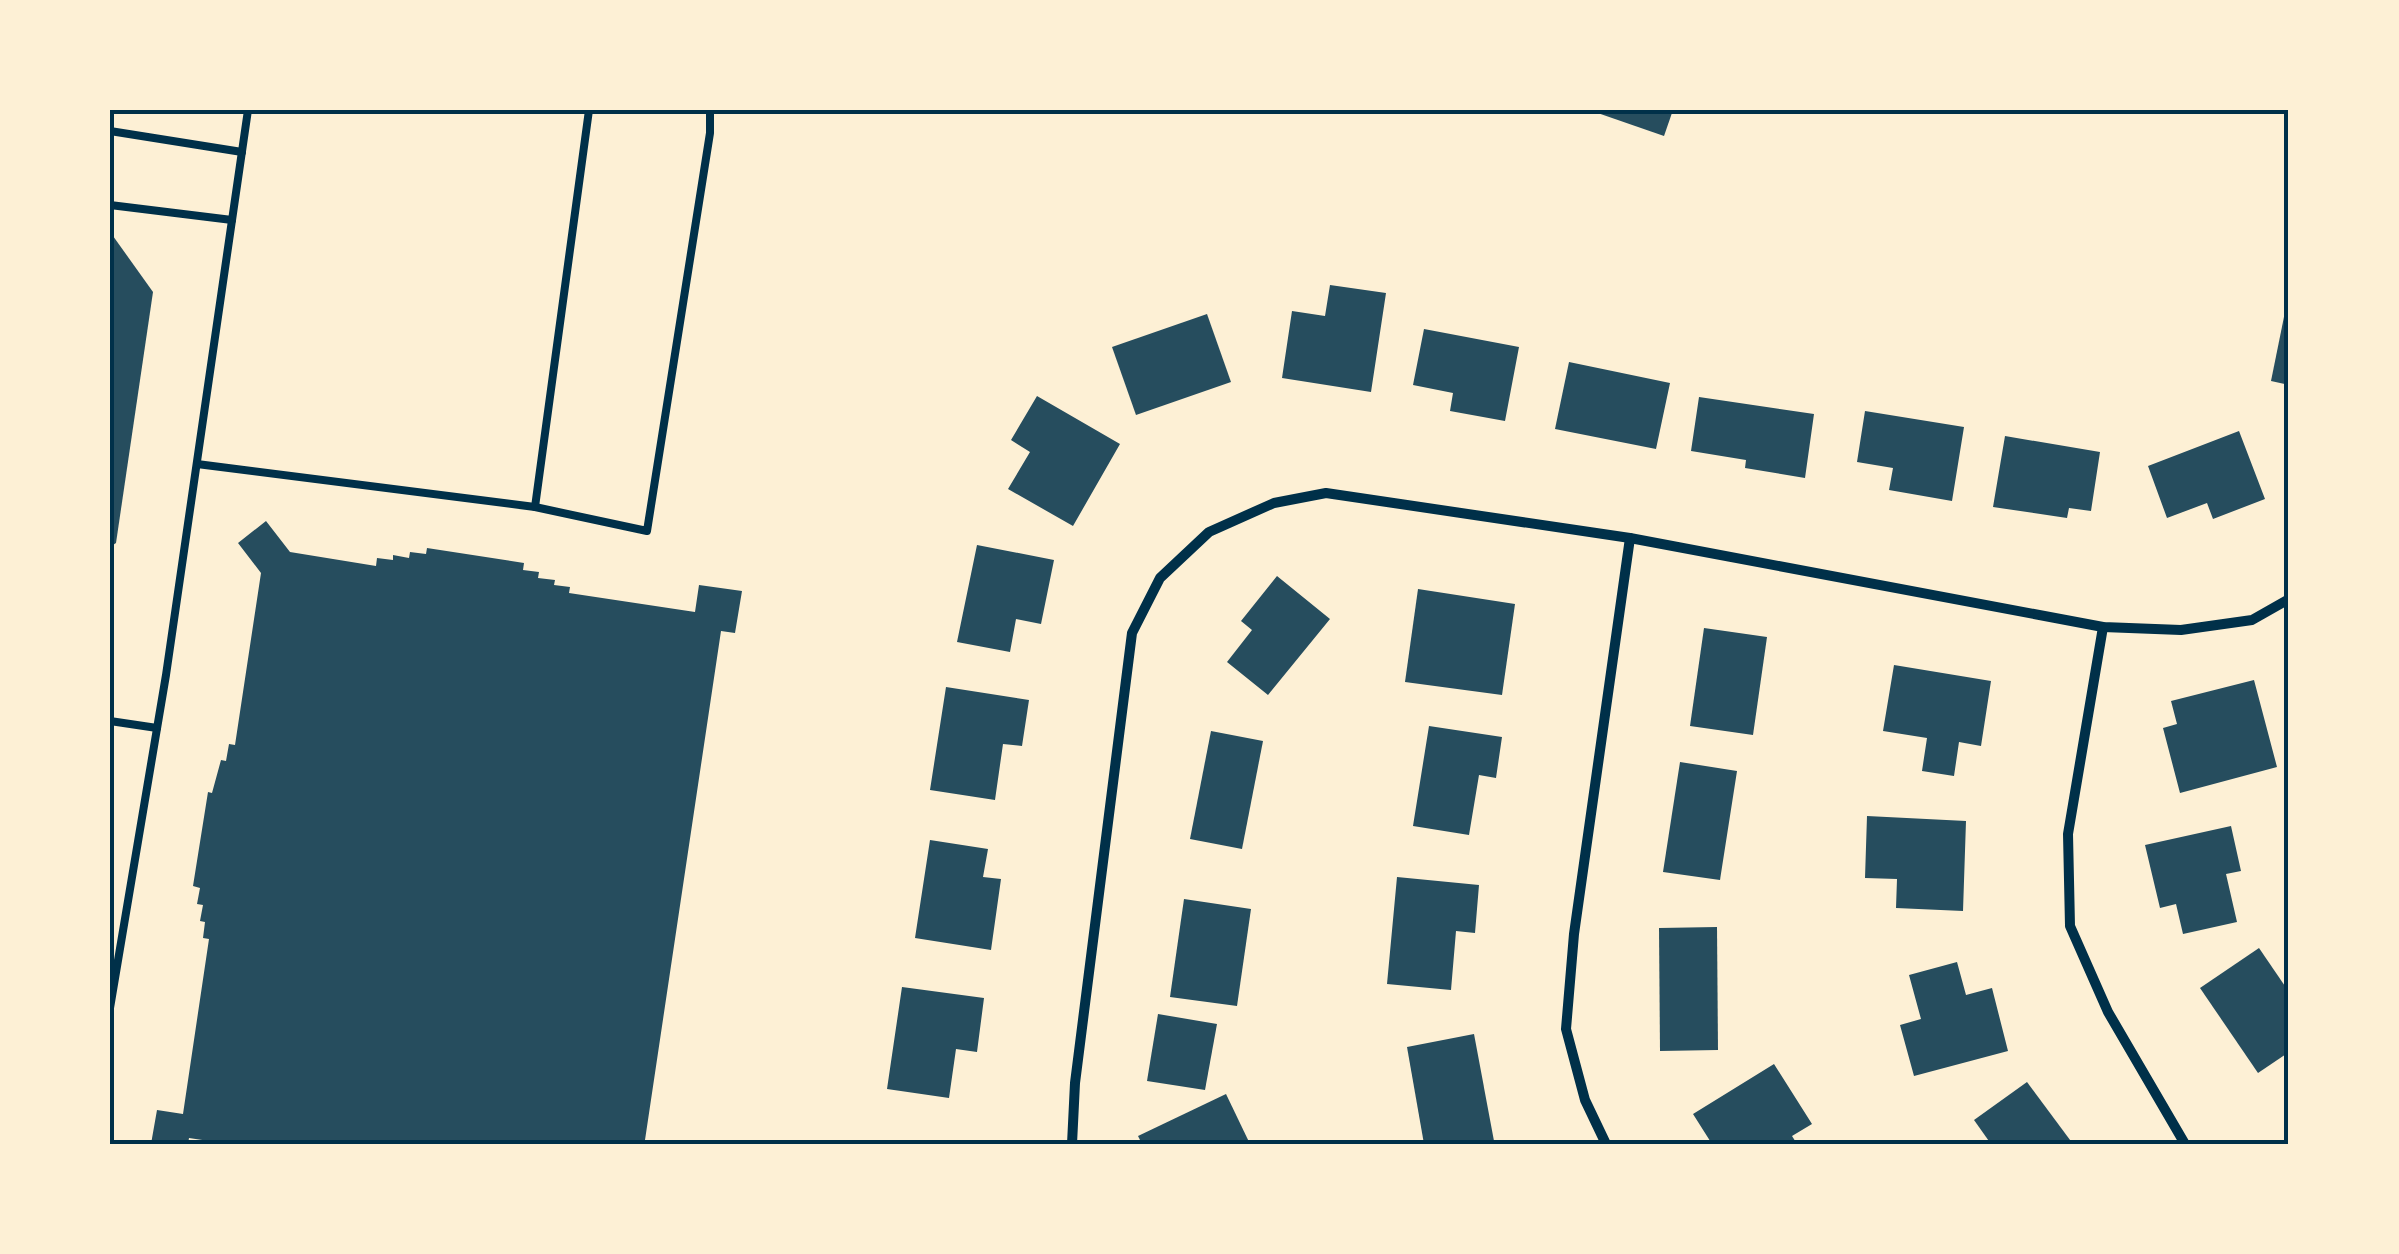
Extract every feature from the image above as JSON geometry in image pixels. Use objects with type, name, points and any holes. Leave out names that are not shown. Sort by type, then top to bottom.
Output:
[{"type":"street","points":[[1072,1144],[1077,1064],[1132,633],[1160,578],[1209,532],[1274,502],[1326,493],[1630,538],[2104,627],[2181,630],[2252,620],[2289,600]]},
{"type":"street","points":[[1606,1144],[1586,1100],[1566,1028],[1574,934],[1630,538]]},
{"type":"street","points":[[2104,627],[2068,834],[2070,926],[2108,1012],[2185,1144]]},
{"type":"lane","points":[[110,1008],[157,728],[248,110]]},
{"type":"lane","points":[[535,507],[590,110]]},
{"type":"lane","points":[[196,464],[535,507],[646,530],[710,133],[710,110]]},
{"type":"lane","points":[[110,131],[242,152]]},
{"type":"lane","points":[[110,205],[232,220]]},
{"type":"lane","points":[[110,721],[157,728]]},
{"type":"building","points":[[1589,110],[1673,110],[1664,136]]},
{"type":"building","points":[[113,236],[153,292],[116,543],[110,547],[110,238]]},
{"type":"building","points":[[1330,285],[1386,293],[1371,392],[1282,378],[1292,311],[1325,316]]},
{"type":"building","points":[[2289,302],[2289,385],[2271,381]]},
{"type":"building","points":[[1207,314],[1231,382],[1136,415],[1112,347]]},
{"type":"building","points":[[1424,329],[1519,347],[1505,421],[1450,411],[1453,393],[1413,385]]},
{"type":"building","points":[[1569,362],[1670,383],[1656,449],[1555,429]]},
{"type":"building","points":[[1037,396],[1120,444],[1073,526],[1008,489],[1030,452],[1011,440]]},
{"type":"building","points":[[1699,397],[1814,414],[1805,478],[1745,468],[1746,460],[1691,451]]},
{"type":"building","points":[[1865,411],[1964,427],[1952,501],[1889,490],[1893,468],[1857,462]]},
{"type":"building","points":[[2239,431],[2265,499],[2213,519],[2207,503],[2167,518],[2148,466]]},
{"type":"building","points":[[2005,436],[2100,452],[2091,511],[2069,508],[2067,518],[1993,507]]},
{"type":"building","points":[[266,521],[290,552],[376,566],[377,558],[409,558],[410,552],[426,554],[427,548],[524,563],[523,570],[539,572],[538,578],[555,580],[554,585],[570,587],[569,593],[695,612],[699,585],[742,591],[735,633],[721,631],[645,1140],[649,1144],[229,1144],[189,1138],[188,1144],[151,1144],[157,1110],[183,1114],[209,939],[203,938],[205,922],[200,921],[203,905],[197,904],[200,888],[193,886],[208,792],[212,793],[221,760],[226,761],[229,744],[235,745],[261,573],[238,543]]},
{"type":"building","points":[[977,545],[1054,560],[1041,624],[1016,619],[1010,652],[957,642]]},
{"type":"building","points":[[1277,576],[1330,619],[1268,695],[1227,662],[1252,630],[1241,621]]},
{"type":"building","points":[[1418,589],[1515,604],[1502,695],[1405,682]]},
{"type":"building","points":[[1704,628],[1767,637],[1753,735],[1690,726]]},
{"type":"building","points":[[1894,665],[1991,681],[1981,746],[1959,742],[1954,776],[1922,771],[1927,738],[1883,731]]},
{"type":"building","points":[[2254,680],[2277,767],[2180,793],[2163,728],[2177,724],[2171,701]]},
{"type":"building","points":[[946,687],[1029,700],[1022,746],[1003,744],[995,800],[930,790]]},
{"type":"building","points":[[1429,726],[1502,737],[1496,778],[1479,775],[1469,835],[1413,826]]},
{"type":"building","points":[[1211,731],[1263,741],[1242,849],[1190,839]]},
{"type":"building","points":[[1680,762],[1737,771],[1720,880],[1663,872]]},
{"type":"building","points":[[1867,816],[1966,821],[1963,911],[1896,908],[1897,879],[1865,878]]},
{"type":"building","points":[[2231,826],[2241,871],[2226,874],[2237,922],[2183,934],[2176,904],[2160,908],[2145,845]]},
{"type":"building","points":[[930,840],[988,849],[983,877],[1001,879],[991,950],[915,938]]},
{"type":"building","points":[[1397,877],[1479,885],[1475,933],[1456,931],[1451,990],[1387,984]]},
{"type":"building","points":[[1184,899],[1251,909],[1237,1006],[1170,997]]},
{"type":"building","points":[[1717,927],[1718,1050],[1660,1051],[1659,928]]},
{"type":"building","points":[[2259,948],[2289,992],[2289,1052],[2258,1073],[2200,988]]},
{"type":"building","points":[[1957,962],[1966,995],[1992,988],[2008,1051],[1914,1076],[1900,1025],[1921,1019],[1909,975]]},
{"type":"building","points":[[902,987],[984,998],[977,1052],[956,1049],[949,1098],[887,1089]]},
{"type":"building","points":[[1158,1014],[1217,1024],[1205,1090],[1147,1081]]},
{"type":"building","points":[[1474,1034],[1494,1141],[1424,1144],[1407,1047]]},
{"type":"building","points":[[1774,1064],[1812,1124],[1792,1136],[1797,1144],[1712,1144],[1693,1114]]},
{"type":"building","points":[[2027,1082],[2073,1144],[1991,1144],[1974,1120]]},
{"type":"building","points":[[1226,1094],[1250,1144],[1142,1144],[1138,1136]]}]
